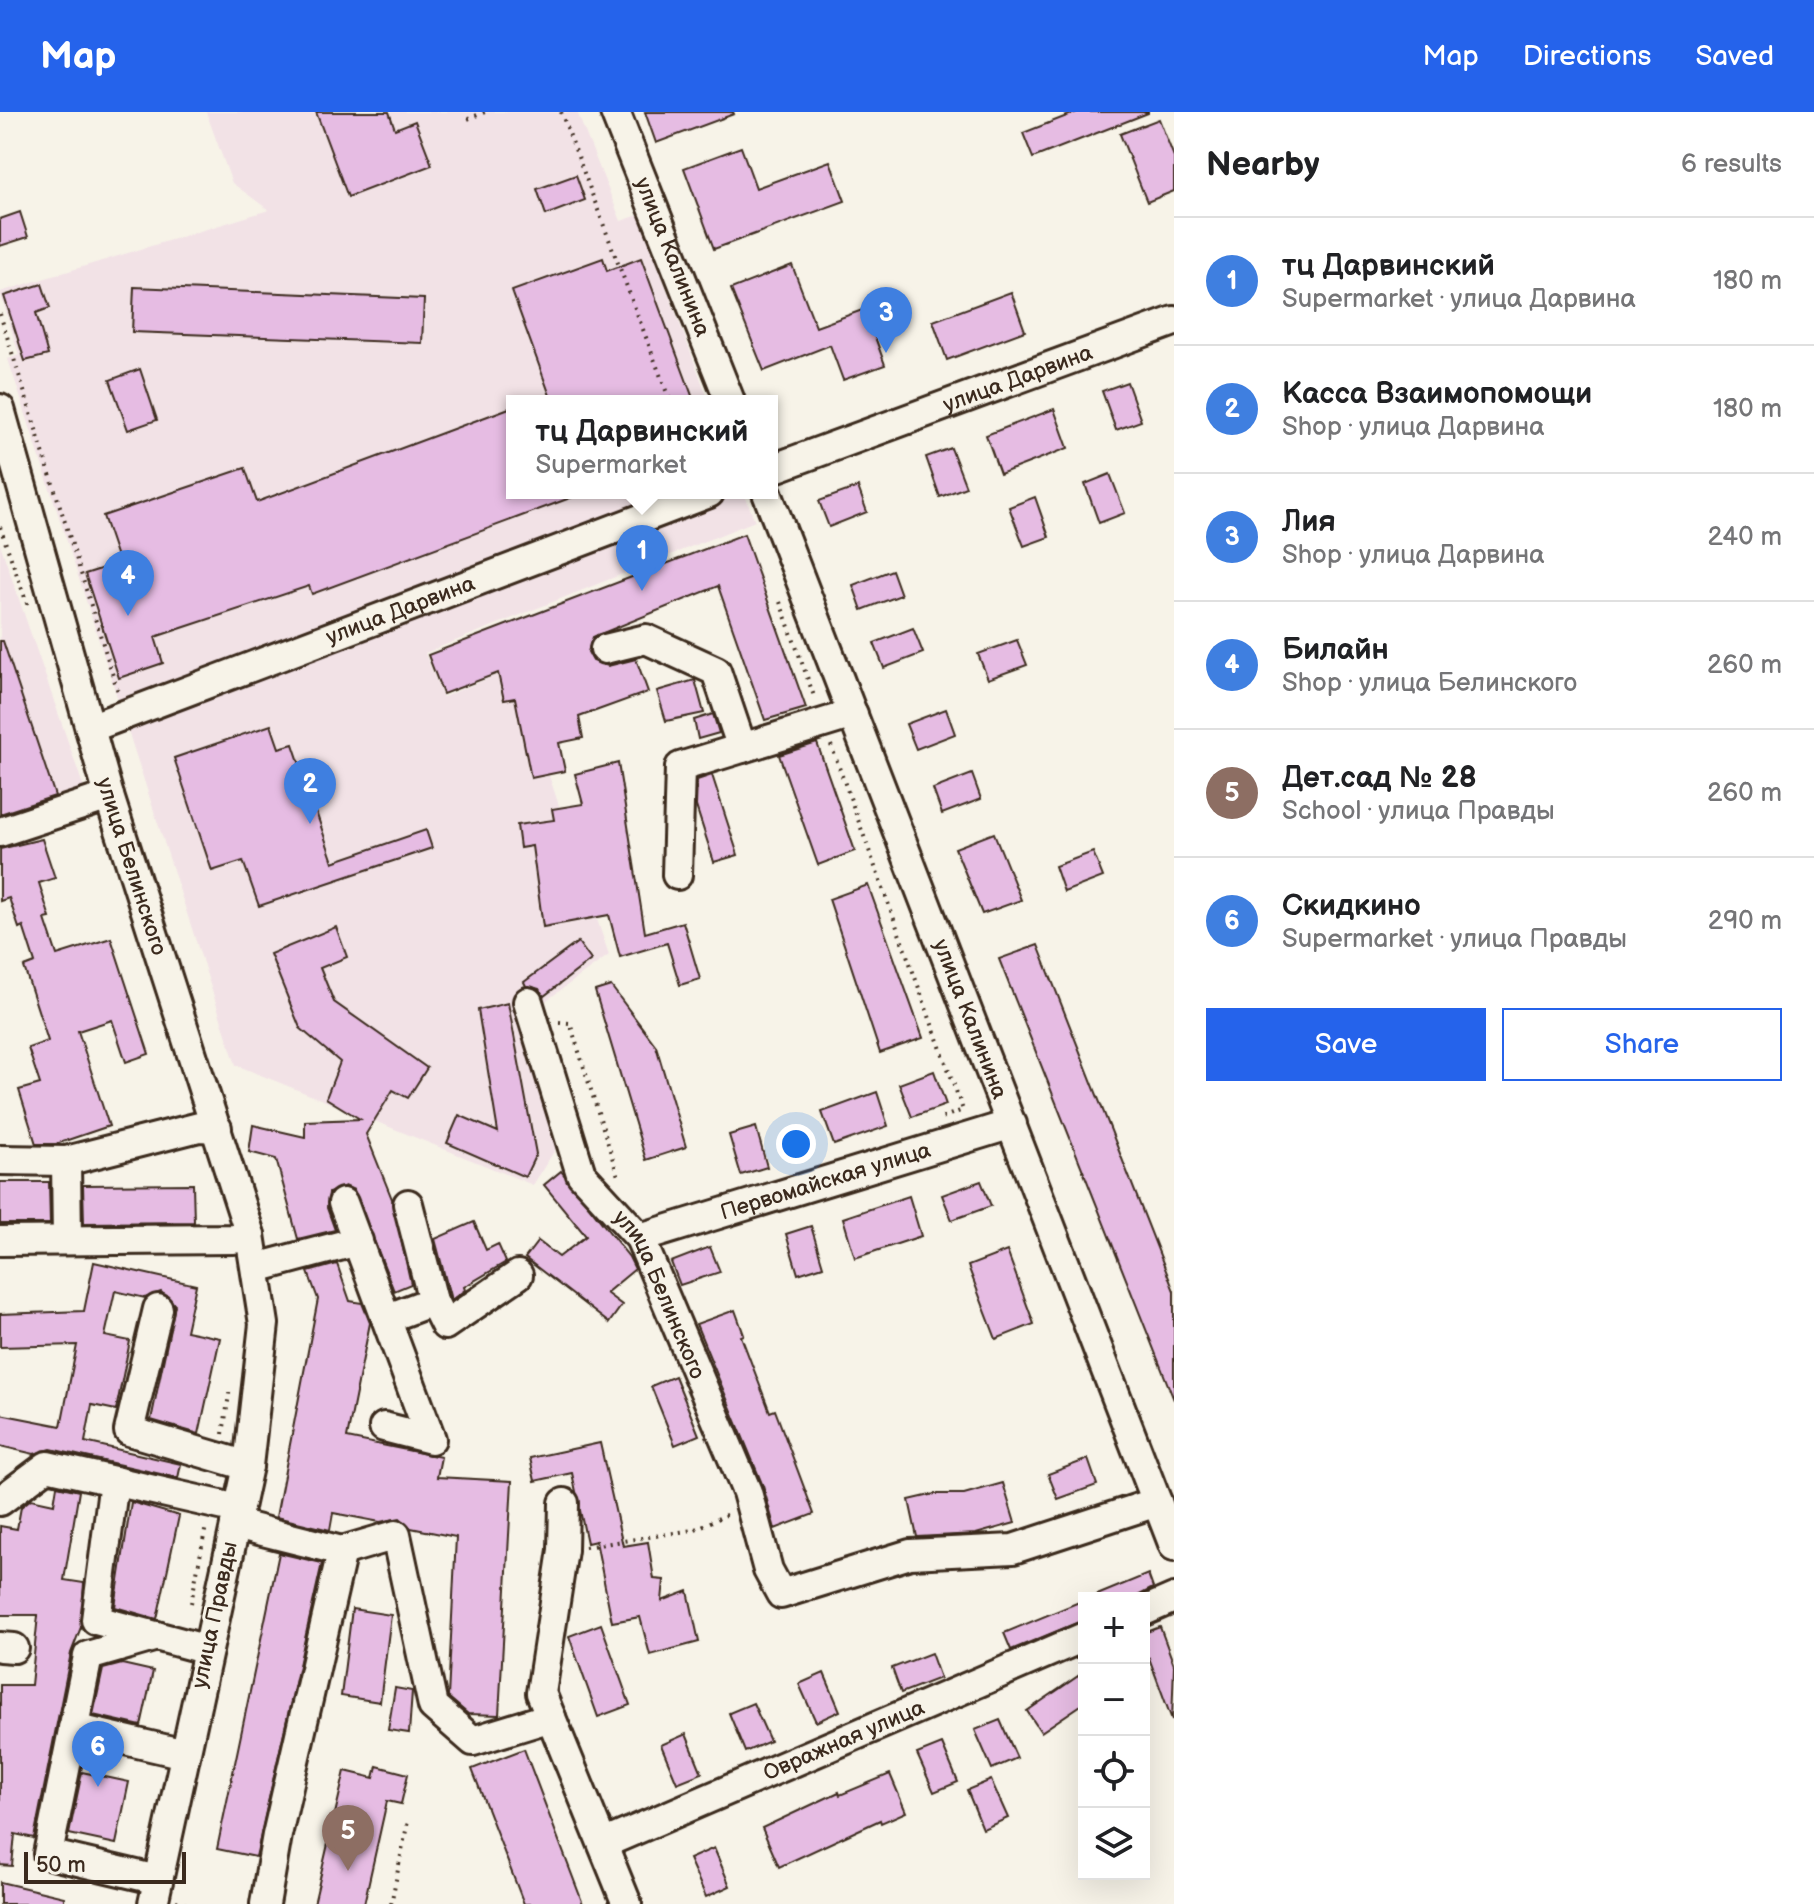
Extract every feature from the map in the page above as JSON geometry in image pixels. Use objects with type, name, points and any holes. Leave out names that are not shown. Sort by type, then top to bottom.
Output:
[{"type":"street","name":"улица Калинина","points":[[615,112],[728,395]]},
{"type":"street","name":"улица Дарвина","points":[[778,467],[1174,321]]},
{"type":"street","name":"улица Белинского","points":[[0,409],[10,486],[250,1235],[264,1324]]},
{"type":"street","name":"улица Дарвина","points":[[90,728],[693,499]]},
{"type":"street","name":"улица Калинина","points":[[769,499],[1173,1544]]},
{"type":"street","points":[[605,649],[646,639],[716,671],[742,748]]},
{"type":"street","points":[[677,875],[680,767],[853,714]]},
{"type":"street","points":[[0,832],[109,796]]},
{"type":"street","name":"улица Белинского","points":[[530,1011],[581,1174],[640,1238],[747,1492],[768,1570],[781,1594],[910,1554],[1013,1549],[1157,1502]]},
{"type":"street","name":"Первомайская улица","points":[[640,1238],[1012,1124]]},
{"type":"street","points":[[0,1160],[66,1161],[199,1127],[217,1128]]},
{"type":"street","points":[[66,1161],[67,1240]]},
{"type":"street","points":[[343,1203],[431,1439],[384,1427]]},
{"type":"street","points":[[408,1204],[433,1301],[445,1325],[518,1275]]},
{"type":"street","points":[[0,1241],[234,1239],[250,1235]]},
{"type":"street","points":[[256,1268],[358,1241]]},
{"type":"street","points":[[388,1318],[433,1301]]},
{"type":"street","points":[[158,1309],[129,1431],[248,1466]]},
{"type":"street","name":"улица Правды","points":[[155,1892],[185,1754],[182,1643],[237,1517],[248,1466],[264,1324]]},
{"type":"street","points":[[0,1501],[47,1466],[210,1503],[237,1517],[342,1551],[396,1535],[433,1706],[473,1741],[551,1717]]},
{"type":"street","points":[[114,1481],[96,1620],[182,1643]]},
{"type":"street","points":[[564,1503],[563,1550],[541,1693],[605,1843],[627,1904]]},
{"type":"street","points":[[265,1904],[277,1835],[342,1551]]},
{"type":"street","points":[[1150,1608],[1174,1598]]},
{"type":"street","name":"Овражная улица","points":[[605,1843],[1078,1640]]},
{"type":"street","points":[[155,1892],[48,1854],[88,1656],[182,1643]]},
{"type":"street","points":[[73,1728],[185,1754]]},
{"type":"path","points":[[468,119],[485,112]]},
{"type":"path","points":[[561,112],[668,395]]},
{"type":"path","points":[[0,314],[118,692]]},
{"type":"path","points":[[0,527],[30,614]]},
{"type":"path","points":[[776,590],[963,1110],[934,1120]]},
{"type":"path","points":[[530,1011],[570,1023],[621,1189]]},
{"type":"path","points":[[219,1458],[231,1379]]},
{"type":"path","points":[[563,1550],[693,1530],[731,1513],[747,1492]]},
{"type":"path","points":[[182,1643],[210,1503]]},
{"type":"path","points":[[391,1904],[408,1821]]},
{"type":"shaded area","points":[[206,112],[577,112],[621,221],[639,215],[707,395],[506,395],[506,499],[746,499],[755,521],[425,653],[443,697],[513,668],[609,955],[529,1013],[566,1132],[533,1185],[236,1065],[8,359],[19,355],[0,292],[269,210],[232,183]]},
{"type":"shaded area","points":[[0,544],[87,797],[0,824]]},
{"type":"building","points":[[316,112],[389,112],[395,129],[415,121],[432,165],[348,197]]},
{"type":"building","points":[[645,112],[733,112],[734,114],[656,143]]},
{"type":"building","points":[[1077,112],[1148,113],[1033,158],[1023,133]]},
{"type":"building","points":[[1159,119],[1174,157],[1174,191],[1147,202],[1120,134]]},
{"type":"building","points":[[741,147],[756,188],[830,161],[845,201],[714,249],[684,168]]},
{"type":"building","points":[[576,175],[585,200],[546,215],[537,189]]},
{"type":"building","points":[[20,212],[28,237],[0,246],[0,219]]},
{"type":"building","points":[[603,258],[607,271],[641,258],[692,395],[550,395],[512,291]]},
{"type":"building","points":[[792,265],[816,327],[865,309],[885,365],[843,380],[830,345],[764,371],[731,289]]},
{"type":"building","points":[[42,284],[50,308],[36,313],[48,355],[25,361],[4,296]]},
{"type":"building","points":[[134,287],[424,299],[422,343],[132,332]]},
{"type":"building","points":[[1011,292],[1025,331],[947,360],[933,321]]},
{"type":"building","points":[[140,369],[157,420],[128,430],[110,380]]},
{"type":"building","points":[[1127,382],[1141,421],[1116,430],[1102,391]]},
{"type":"building","points":[[506,409],[506,499],[567,499],[312,594],[309,586],[155,637],[163,663],[119,678],[85,574],[119,563],[103,516],[245,468],[257,502]]},
{"type":"building","points":[[1054,409],[1068,448],[1000,474],[986,435]]},
{"type":"building","points":[[951,448],[966,487],[940,497],[926,457]]},
{"type":"building","points":[[1110,474],[1125,513],[1099,523],[1085,484]]},
{"type":"building","points":[[858,487],[867,512],[829,527],[819,501]]},
{"type":"building","points":[[1035,497],[1049,537],[1024,546],[1009,507]]},
{"type":"building","points":[[744,534],[806,708],[765,720],[718,586],[593,637],[588,652],[593,661],[608,666],[636,659],[648,692],[579,717],[583,738],[559,743],[565,771],[531,778],[515,698],[504,700],[498,673],[443,694],[428,655]]},
{"type":"building","points":[[892,570],[901,595],[862,610],[853,585]]},
{"type":"building","points":[[913,628],[923,653],[884,668],[874,643]]},
{"type":"building","points":[[1017,640],[1027,665],[988,679],[978,654]]},
{"type":"building","points":[[0,641],[3,641],[55,796],[0,814]]},
{"type":"building","points":[[695,680],[704,713],[666,721],[657,691]]},
{"type":"building","points":[[946,709],[955,734],[916,749],[906,724]]},
{"type":"building","points":[[713,714],[719,733],[698,739],[694,720]]},
{"type":"building","points":[[271,725],[279,748],[293,744],[333,862],[426,830],[432,848],[259,906],[243,861],[212,871],[174,758]]},
{"type":"building","points":[[817,743],[855,851],[818,865],[779,755]]},
{"type":"building","points":[[618,763],[645,933],[683,922],[700,979],[680,985],[667,943],[620,957],[609,915],[543,927],[532,846],[520,848],[517,825],[554,820],[552,809],[583,804],[575,774]]},
{"type":"building","points":[[972,774],[981,799],[942,814],[933,789]]},
{"type":"building","points":[[712,775],[738,855],[714,862],[696,806],[697,780]]},
{"type":"building","points":[[994,833],[1021,900],[982,914],[955,848]]},
{"type":"building","points":[[42,839],[55,878],[39,883],[50,918],[45,919],[57,955],[111,938],[149,1054],[126,1062],[112,1020],[78,1031],[109,1126],[56,1144],[36,1144],[19,1090],[40,1084],[28,1048],[48,1041],[24,967],[35,963],[23,926],[19,928],[9,898],[0,901],[0,849]]},
{"type":"building","points":[[1093,852],[1103,877],[1064,892],[1055,866]]},
{"type":"building","points":[[868,885],[923,1038],[880,1053],[829,899]]},
{"type":"building","points":[[336,927],[347,957],[320,968],[334,1002],[427,1068],[408,1098],[393,1090],[366,1134],[392,1199],[411,1284],[394,1291],[354,1190],[345,1186],[329,1193],[327,1208],[335,1230],[298,1239],[276,1159],[249,1152],[253,1125],[305,1137],[305,1121],[360,1119],[326,1098],[340,1062],[300,1028],[270,954]]},
{"type":"building","points":[[578,942],[591,960],[544,996],[539,989],[526,986],[524,982]]},
{"type":"building","points":[[1038,945],[1174,1291],[1174,1400],[999,959]]},
{"type":"building","points":[[611,986],[656,1046],[686,1147],[646,1160],[595,991]]},
{"type":"building","points":[[508,1003],[536,1154],[525,1177],[447,1143],[459,1115],[498,1132],[478,1010]]},
{"type":"building","points":[[934,1071],[946,1105],[912,1117],[899,1084]]},
{"type":"building","points":[[877,1092],[888,1126],[834,1145],[822,1112]]},
{"type":"building","points":[[756,1127],[767,1167],[741,1175],[729,1135]]},
{"type":"building","points":[[561,1171],[629,1257],[635,1269],[606,1293],[622,1305],[609,1323],[525,1258],[538,1241],[559,1257],[586,1236],[544,1185]]},
{"type":"building","points":[[981,1181],[991,1206],[952,1220],[942,1195]]},
{"type":"building","points":[[0,1182],[49,1182],[50,1224],[0,1224]]},
{"type":"building","points":[[193,1184],[194,1222],[84,1223],[83,1185]]},
{"type":"building","points":[[909,1196],[921,1236],[855,1258],[843,1218]]},
{"type":"building","points":[[474,1222],[486,1250],[498,1244],[506,1262],[464,1287],[465,1290],[451,1300],[435,1239]]},
{"type":"building","points":[[811,1226],[823,1266],[798,1274],[786,1234]]},
{"type":"building","points":[[710,1247],[720,1272],[680,1285],[671,1262]]},
{"type":"building","points":[[1007,1251],[1034,1324],[996,1339],[968,1266]]},
{"type":"building","points":[[94,1262],[196,1285],[186,1331],[220,1338],[199,1434],[151,1420],[175,1305],[161,1292],[145,1298],[115,1291],[105,1336],[130,1341],[116,1410],[92,1405],[85,1442],[181,1464],[178,1478],[51,1449],[34,1454],[0,1446],[0,1414],[61,1426],[77,1345],[0,1347],[0,1314],[84,1311]]},
{"type":"building","points":[[337,1264],[350,1301],[362,1303],[370,1323],[347,1438],[441,1457],[437,1477],[512,1481],[499,1715],[468,1714],[448,1697],[456,1537],[411,1528],[400,1518],[380,1522],[333,1513],[330,1530],[276,1517],[318,1299],[308,1272]]},
{"type":"building","points":[[735,1310],[744,1335],[741,1336],[770,1412],[775,1410],[814,1514],[775,1529],[763,1486],[696,1324]]},
{"type":"building","points":[[675,1376],[699,1435],[675,1445],[651,1386]]},
{"type":"building","points":[[600,1443],[623,1546],[648,1542],[654,1579],[664,1580],[662,1601],[688,1591],[699,1642],[650,1655],[640,1617],[612,1622],[596,1541],[587,1543],[572,1473],[535,1481],[530,1458]]},
{"type":"building","points":[[1088,1459],[1097,1485],[1058,1499],[1048,1474]]},
{"type":"building","points":[[1003,1483],[1015,1523],[976,1534],[917,1537],[909,1500],[935,1494],[964,1494]]},
{"type":"building","points":[[57,1486],[79,1491],[64,1580],[84,1583],[81,1627],[71,1653],[34,1838],[15,1834],[12,1866],[0,1865],[0,1685],[31,1685],[38,1615],[0,1615],[0,1526],[17,1529],[21,1507],[31,1499],[54,1504]]},
{"type":"building","points":[[131,1502],[179,1516],[157,1619],[115,1607]]},
{"type":"building","points":[[279,1553],[322,1563],[256,1857],[217,1849]]},
{"type":"building","points":[[1148,1574],[1153,1588],[1145,1592],[1104,1592]]},
{"type":"building","points":[[1078,1602],[1078,1622],[1011,1650],[1004,1633]]},
{"type":"building","points":[[352,1609],[391,1615],[380,1702],[341,1696]]},
{"type":"building","points":[[601,1624],[630,1705],[598,1717],[569,1636]]},
{"type":"building","points":[[1160,1627],[1174,1665],[1172,1720],[1150,1661],[1150,1631]]},
{"type":"building","points":[[931,1653],[940,1678],[901,1693],[892,1668]]},
{"type":"building","points":[[122,1664],[153,1671],[141,1726],[93,1715],[103,1669]]},
{"type":"building","points":[[824,1673],[840,1711],[816,1722],[799,1684]]},
{"type":"building","points":[[1078,1676],[1078,1707],[1041,1732],[1027,1711]]},
{"type":"building","points":[[395,1688],[412,1691],[409,1733],[388,1730]]},
{"type":"building","points":[[753,1703],[770,1741],[745,1752],[729,1713]]},
{"type":"building","points":[[1000,1720],[1017,1758],[992,1769],[975,1730]]},
{"type":"building","points":[[686,1734],[702,1773],[677,1783],[661,1745]]},
{"type":"building","points":[[942,1744],[958,1782],[934,1792],[917,1754]]},
{"type":"building","points":[[524,1749],[583,1904],[524,1904],[472,1769]]},
{"type":"building","points":[[377,1766],[408,1774],[401,1804],[387,1801],[364,1904],[314,1904],[345,1771],[374,1778]]},
{"type":"building","points":[[82,1772],[129,1782],[116,1844],[69,1834]]},
{"type":"building","points":[[890,1774],[906,1812],[881,1823],[880,1820],[779,1867],[762,1828],[839,1792],[840,1795]]},
{"type":"building","points":[[991,1780],[1008,1818],[983,1829],[967,1790]]},
{"type":"building","points":[[714,1848],[730,1886],[706,1897],[689,1859]]},
{"type":"building","points":[[0,1882],[64,1897],[64,1904],[0,1904]]},
{"type":"place","name":"Лия","points":[[886,353]]},
{"type":"place","name":"тц Дарвинский","points":[[642,591]]},
{"type":"place","name":"Билайн","points":[[128,616]]},
{"type":"place","name":"Касса Взаимопомощи","points":[[310,824]]},
{"type":"place","name":"Скидкино","points":[[98,1787]]},
{"type":"place","name":"Дет.сад № 28","points":[[348,1871]]}]
